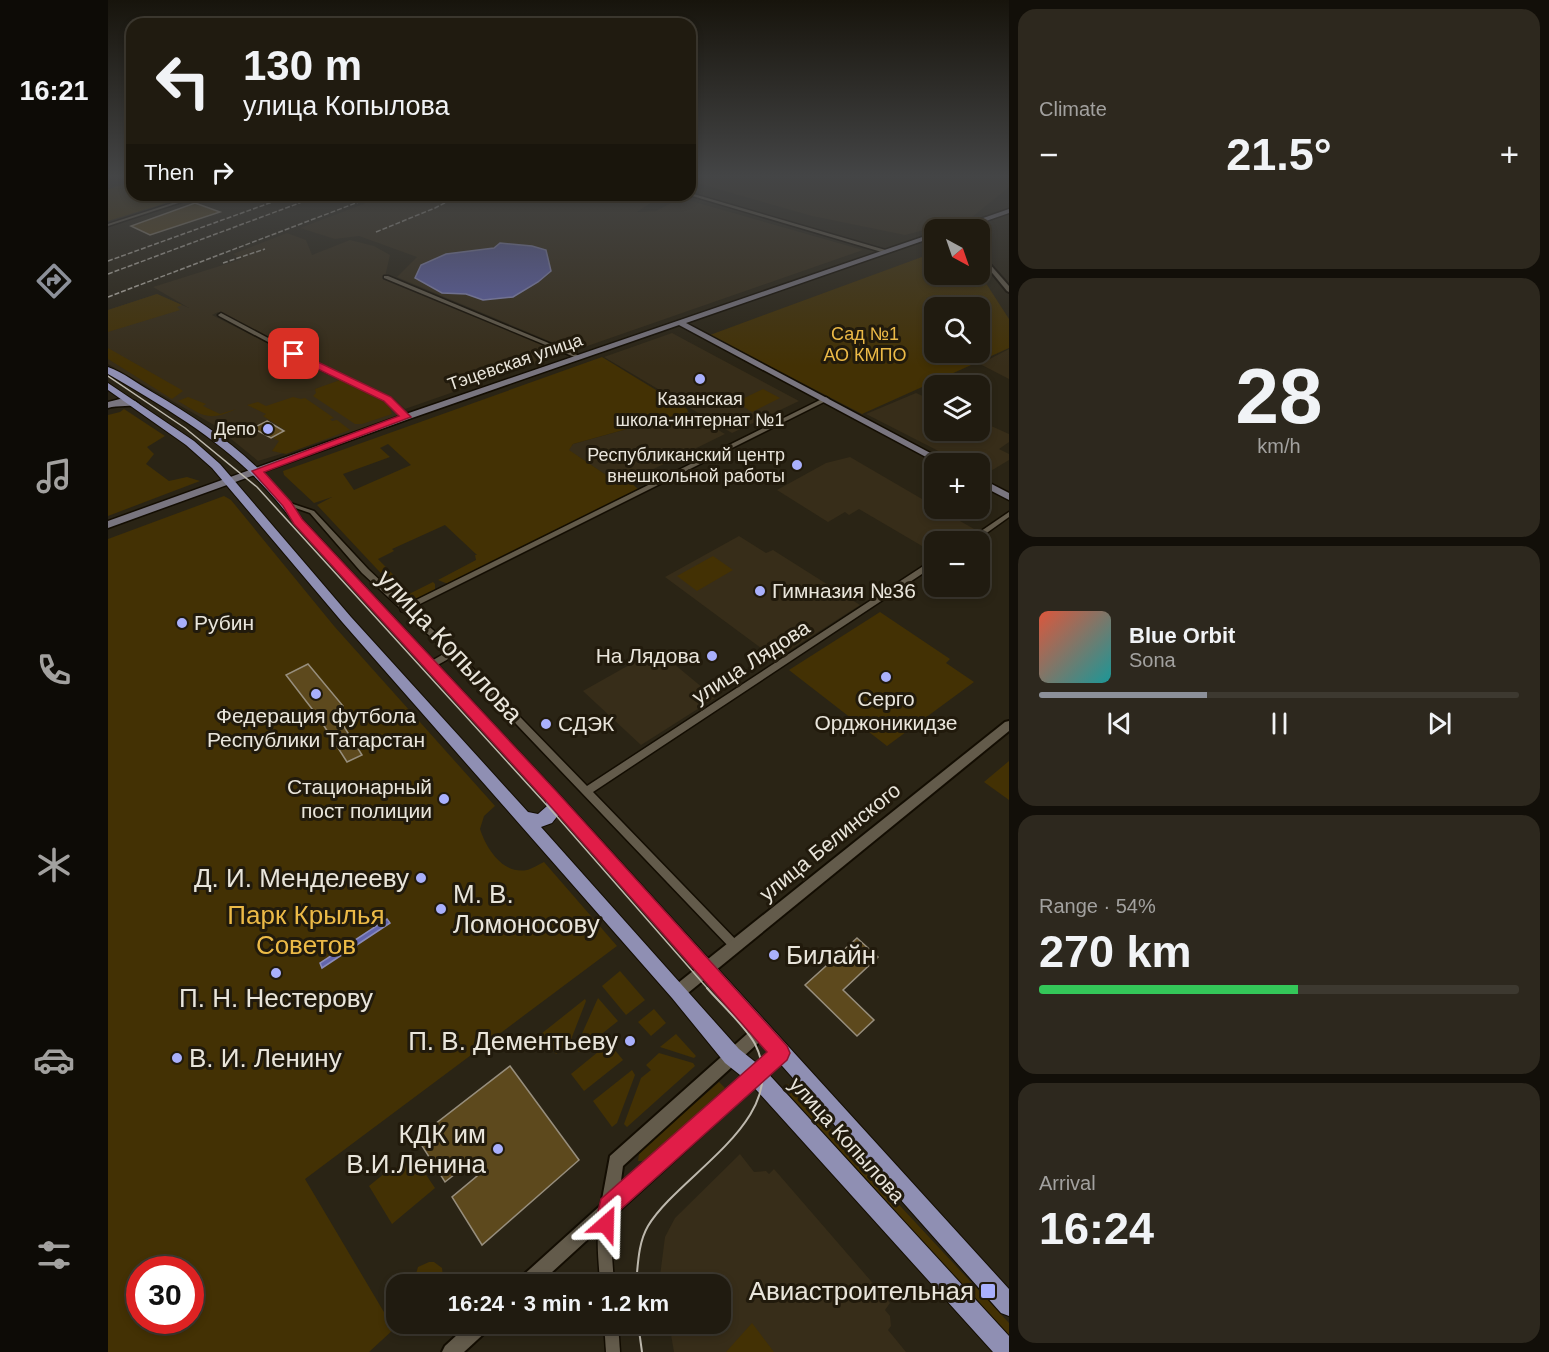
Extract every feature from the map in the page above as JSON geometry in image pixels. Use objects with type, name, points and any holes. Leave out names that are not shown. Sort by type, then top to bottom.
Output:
[{"type":"main road","name":"Тэцевская улица","points":[[108,525],[230,483],[406,417],[922,240]]},
{"type":"main road","points":[[679,322],[927,453]]},
{"type":"main road","name":"улица Копылова","points":[[108,370],[202,427],[258,471],[287,504],[298,521],[552,796],[707,968],[760,1031],[1009,1305]]},
{"type":"main road","name":"улица Копылова","points":[[108,386],[199,451],[216,466],[347,620],[678,992],[732,1056],[756,1075],[1008,1352]]},
{"type":"main road","points":[[108,405],[120,402],[135,404]]},
{"type":"main road","points":[[990,487],[1009,497]]},
{"type":"main road","points":[[521,816],[532,821],[545,819],[553,813],[555,806],[552,796]]},
{"type":"street","points":[[847,240],[887,252]]},
{"type":"street","points":[[990,267],[1009,290]]},
{"type":"street","points":[[386,277],[579,357]]},
{"type":"street","points":[[222,315],[388,399],[406,417]]},
{"type":"street","points":[[404,609],[826,399]]},
{"type":"street","name":"улица Копылова","points":[[287,504],[312,512],[404,609],[453,653],[735,946]]},
{"type":"street","points":[[984,531],[1009,514]]},
{"type":"street","name":"улица Лядова","points":[[587,791],[924,571]]},
{"type":"street","points":[[431,665],[453,653]]},
{"type":"street","name":"улица Белинского","points":[[678,992],[1009,725]]},
{"type":"street","points":[[606,1274],[604,1241],[616,1162],[760,1031]]},
{"type":"street","points":[[537,1274],[781,1053]]},
{"type":"street","points":[[451,1352],[471,1334]]},
{"type":"street","points":[[612,1334],[614,1352]]},
{"type":"shaded area","points":[[269,240],[306,240],[312,255],[350,240],[374,246],[390,255],[385,277],[565,353],[405,409],[392,397],[315,362],[218,312],[212,315],[388,404],[398,414],[397,418],[258,461],[214,425],[108,364],[108,310],[157,294],[189,308],[153,287],[242,259],[233,254]]},
{"type":"shaded area","points":[[370,240],[828,240],[863,250],[573,351],[397,277],[417,257]]},
{"type":"shaded area","name":"Казанская школа-интернат №1","points":[[672,333],[799,401],[732,433],[604,357]]},
{"type":"shaded area","points":[[1009,349],[1009,379],[980,364],[990,363],[990,359]]},
{"type":"shaded area","points":[[916,393],[924,397],[924,441],[990,441],[990,425],[1009,434],[1009,442],[999,449],[1009,454],[1009,460],[990,471],[990,453],[942,453],[866,414]]},
{"type":"shaded area","points":[[688,412],[725,434],[621,485],[568,450],[573,444]]},
{"type":"shaded area","points":[[850,457],[924,500],[924,519],[956,519],[974,529],[971,531],[924,531],[924,547],[859,509],[849,515],[845,512],[828,522],[777,490],[826,463]]},
{"type":"shaded area","name":"Гимназия №36","points":[[739,536],[766,553],[773,550],[860,605],[776,659],[665,577]]},
{"type":"shaded area","points":[[654,651],[662,654],[715,698],[641,745],[583,691]]},
{"type":"shaded area","points":[[740,1154],[754,1172],[766,1171],[769,1174],[774,1169],[890,1303],[885,1310],[890,1316],[891,1326],[888,1330],[906,1352],[674,1352],[671,1334],[731,1334],[731,1274],[660,1274],[665,1237],[675,1218]]},
{"type":"green space","name":"Сад №1 АО КМПО","points":[[924,256],[924,285],[987,285],[1009,319],[1009,348],[990,357],[990,297],[924,297],[924,363],[976,363],[949,375],[924,375],[924,386],[862,414],[710,335]]},
{"type":"green space","points":[[157,294],[182,305],[177,307],[180,310],[108,332],[108,310]]},
{"type":"green space","points":[[108,348],[183,391],[172,399],[108,359]]},
{"type":"green space","points":[[602,357],[687,409],[688,412],[573,444],[569,450],[621,485],[629,481],[638,489],[448,584],[438,580],[476,560],[475,555],[477,555],[445,525],[392,549],[394,551],[378,559],[411,593],[433,582],[435,584],[435,590],[415,600],[406,600],[317,505],[332,497],[314,503],[284,475],[283,471]],"holes":[[[388,444],[411,465],[354,490],[343,474],[390,457],[380,448]]]},
{"type":"green space","points":[[340,380],[388,404],[392,414],[362,424],[355,424],[313,396],[316,393],[315,389]]},
{"type":"green space","points":[[763,389],[780,398],[752,412],[736,402]]},
{"type":"green space","points":[[188,397],[206,404],[203,406],[220,414],[236,409],[219,415],[206,416],[178,401]]},
{"type":"green space","points":[[293,397],[305,398],[334,418],[330,419],[332,421],[337,420],[350,430],[286,454],[272,451],[279,441],[273,438],[285,430],[263,416],[266,414],[247,405],[258,402],[266,406]]},
{"type":"green space","points":[[124,409],[165,436],[147,447],[154,454],[146,464],[169,481],[187,477],[200,481],[108,516],[108,415]]},
{"type":"green space","name":"Парк Крылья Советов","points":[[224,496],[231,500],[334,626],[495,806],[484,816],[480,829],[491,852],[503,864],[518,870],[529,869],[544,862],[617,946],[305,1179],[386,1316],[386,1334],[389,1334],[369,1352],[108,1352],[108,539]]},
{"type":"green space","points":[[713,556],[733,570],[697,591],[677,576]]},
{"type":"green space","points":[[880,612],[950,659],[946,663],[974,682],[887,746],[789,670]]},
{"type":"green space","points":[[1009,761],[1009,800],[984,782]]},
{"type":"green space","points":[[620,971],[645,1000],[626,1015],[602,986]]},
{"type":"green space","points":[[598,998],[618,1021],[579,1052],[576,1047]]},
{"type":"green space","points":[[585,999],[570,1042],[556,1054],[541,1034]]},
{"type":"green space","points":[[654,1009],[666,1023],[651,1036],[638,1022]]},
{"type":"green space","points":[[676,1034],[696,1056],[694,1058],[660,1047]]},
{"type":"green space","points":[[609,1043],[623,1060],[584,1091],[571,1074]]},
{"type":"green space","points":[[659,1053],[693,1063],[695,1066],[627,1127],[624,1124],[641,1078],[651,1070],[646,1065]]},
{"type":"green space","points":[[632,1070],[635,1075],[617,1123],[612,1127],[593,1101]]},
{"type":"green space","points":[[719,1082],[725,1088],[646,1161],[638,1161],[639,1154],[645,1147]]},
{"type":"green space","points":[[786,1084],[793,1086],[862,1165],[1009,1323],[1009,1339],[784,1089]]},
{"type":"green space","points":[[412,1160],[420,1166],[435,1188],[392,1224],[369,1186],[385,1173],[388,1175],[401,1164]]},
{"type":"green space","points":[[434,1262],[442,1268],[443,1274],[416,1274],[418,1267]]},
{"type":"green space","points":[[752,1323],[774,1352],[726,1352]]},
{"type":"water","points":[[500,243],[532,246],[546,250],[551,271],[513,297],[483,300],[466,294],[442,293],[415,278],[421,265],[446,254],[494,248]]},
{"type":"water","points":[[387,919],[390,923],[322,968],[320,963]]},
{"type":"building","name":"Депо","points":[[267,421],[284,431],[271,438],[253,428]]},
{"type":"building","name":"Федерация футбола Республики Татарстан","points":[[308,664],[343,706],[334,711],[362,755],[347,762],[319,718],[286,675]]},
{"type":"building","points":[[857,938],[878,957],[843,990],[874,1020],[857,1036],[805,985]]},
{"type":"building","name":"КДК им В.И.Ленина","points":[[510,1066],[579,1160],[482,1245],[452,1197],[477,1176],[469,1163],[445,1182],[417,1138]]},
{"type":"tram line","points":[[108,376],[185,428],[257,487],[553,812],[708,989]]},
{"type":"tram line","points":[[637,1274],[640,1247],[648,1226],[663,1206],[728,1143],[746,1121],[759,1097],[763,1071],[755,1044],[707,988]]},
{"type":"tram line","points":[[640,1334],[642,1352]]},
{"type":"railway","points":[[108,261],[166,240]]},
{"type":"railway","points":[[108,274],[199,240]]},
{"type":"railway","points":[[108,297],[258,240]]},
{"type":"railway","points":[[223,263],[265,249]]},
{"type":"place","name":"Казанская школа-интернат №1","points":[[700,379]]},
{"type":"place","name":"Депо","points":[[268,429]]},
{"type":"place","name":"Республиканский центр внешкольной работы","points":[[797,465]]},
{"type":"place","name":"Гимназия №36","points":[[760,591]]},
{"type":"place","name":"Рубин","points":[[182,623]]},
{"type":"place","name":"На Лядова","points":[[712,656]]},
{"type":"place","name":"Серго Орджоникидзе","points":[[886,677]]},
{"type":"place","name":"Федерация футбола Республики Татарстан","points":[[316,694]]},
{"type":"place","name":"СДЭК","points":[[546,724]]},
{"type":"place","name":"Стационарный пост полиции","points":[[444,799]]},
{"type":"place","name":"Д. И. Менделееву","points":[[421,878]]},
{"type":"place","name":"М. В. Ломоносову","points":[[441,909]]},
{"type":"place","name":"Билайн","points":[[774,955]]},
{"type":"place","name":"П. Н. Нестерову","points":[[276,973]]},
{"type":"place","name":"П. В. Дементьеву","points":[[630,1041]]},
{"type":"place","name":"В. И. Ленину","points":[[177,1058]]},
{"type":"place","name":"КДК им В.И.Ленина","points":[[498,1149]]},
{"type":"place","name":"Авиастроительная","points":[[988,1291]]},
{"type":"route","points":[[294,354],[388,399],[406,417],[258,471],[287,504],[298,521],[365,596],[552,796],[781,1053],[609,1207],[606,1224]]}]
